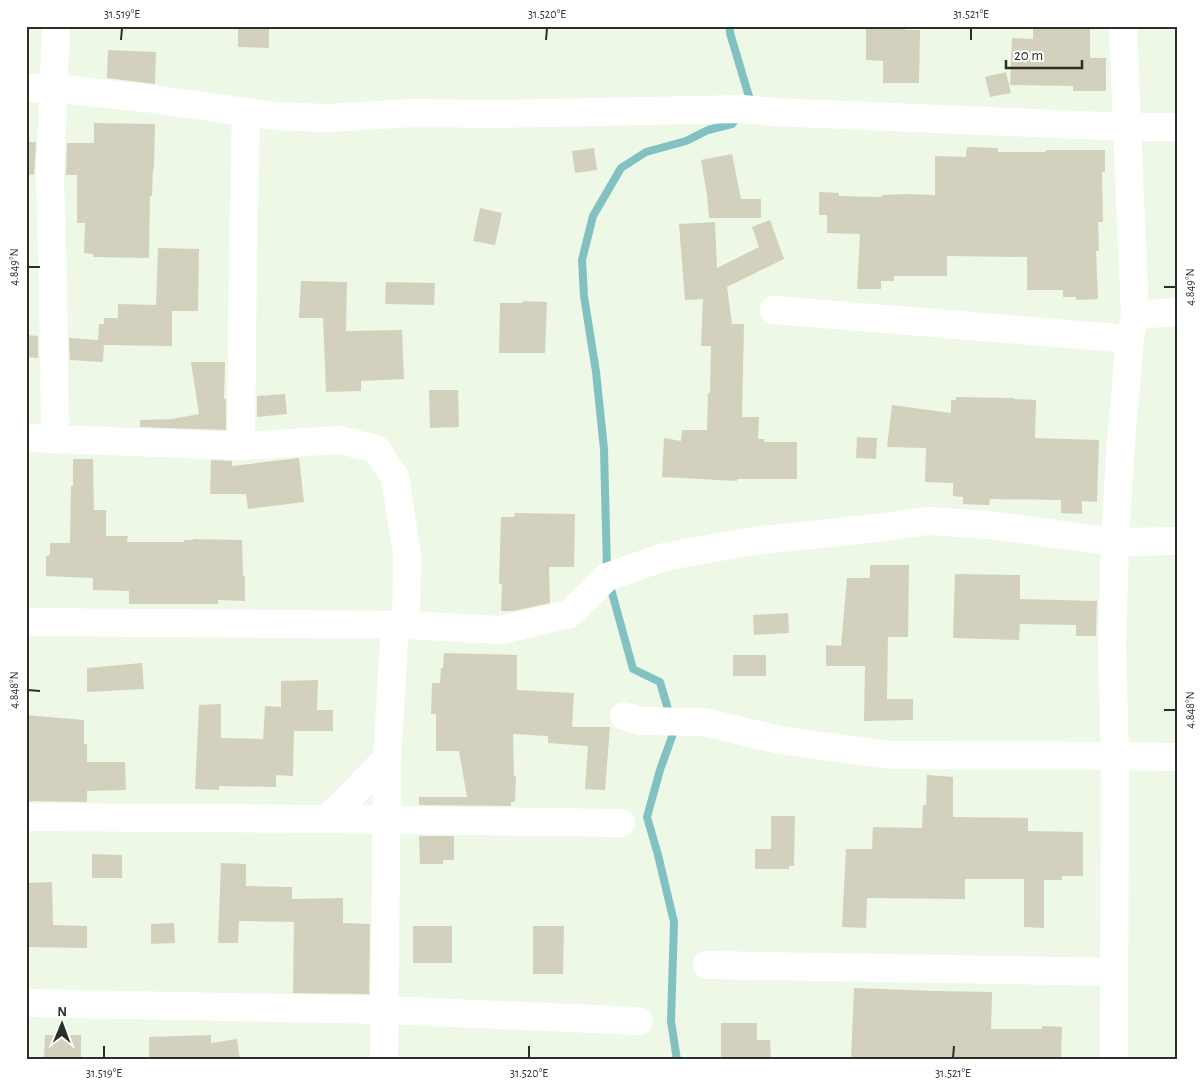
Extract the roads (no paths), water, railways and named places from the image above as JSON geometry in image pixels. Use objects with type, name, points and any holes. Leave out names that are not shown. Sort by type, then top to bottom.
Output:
[{"type":"street","points":[[55,438],[50,176],[56,26]]},
{"type":"street","points":[[1114,1060],[1115,756],[1112,645],[1120,454],[1133,327],[1124,26]]},
{"type":"street","points":[[26,88],[54,88],[145,98],[275,116],[326,118],[413,112],[494,114],[743,109],[774,112],[1126,127],[1178,127]]},
{"type":"street","points":[[241,446],[246,112]]},
{"type":"street","points":[[774,310],[1133,327],[1178,312]]},
{"type":"street","points":[[26,438],[241,446],[340,440],[376,449],[396,477],[407,554],[387,758],[384,1060]]},
{"type":"street","points":[[26,622],[400,625],[501,630],[569,614],[608,577],[664,557],[753,541],[928,521],[990,526],[1115,542],[1178,541]]},
{"type":"street","points":[[624,716],[640,721],[704,722],[779,740],[889,755],[1178,757]]},
{"type":"street","points":[[326,819],[387,758]]},
{"type":"street","points":[[26,817],[621,823]]},
{"type":"street","points":[[707,964],[1114,972]]},
{"type":"street","points":[[26,1003],[384,1010],[639,1020]]},
{"type":"waterway","points":[[730,26],[730,33],[750,100],[746,105]]},
{"type":"waterway","points":[[607,571],[604,449],[596,372],[584,296],[582,260],[593,216],[621,168],[646,152],[686,141],[708,130],[732,124],[738,116]]},
{"type":"waterway","points":[[609,582],[633,669],[660,682],[670,716]]},
{"type":"waterway","points":[[673,728],[674,731],[660,770],[647,817],[674,922],[671,1021],[677,1060]]}]
